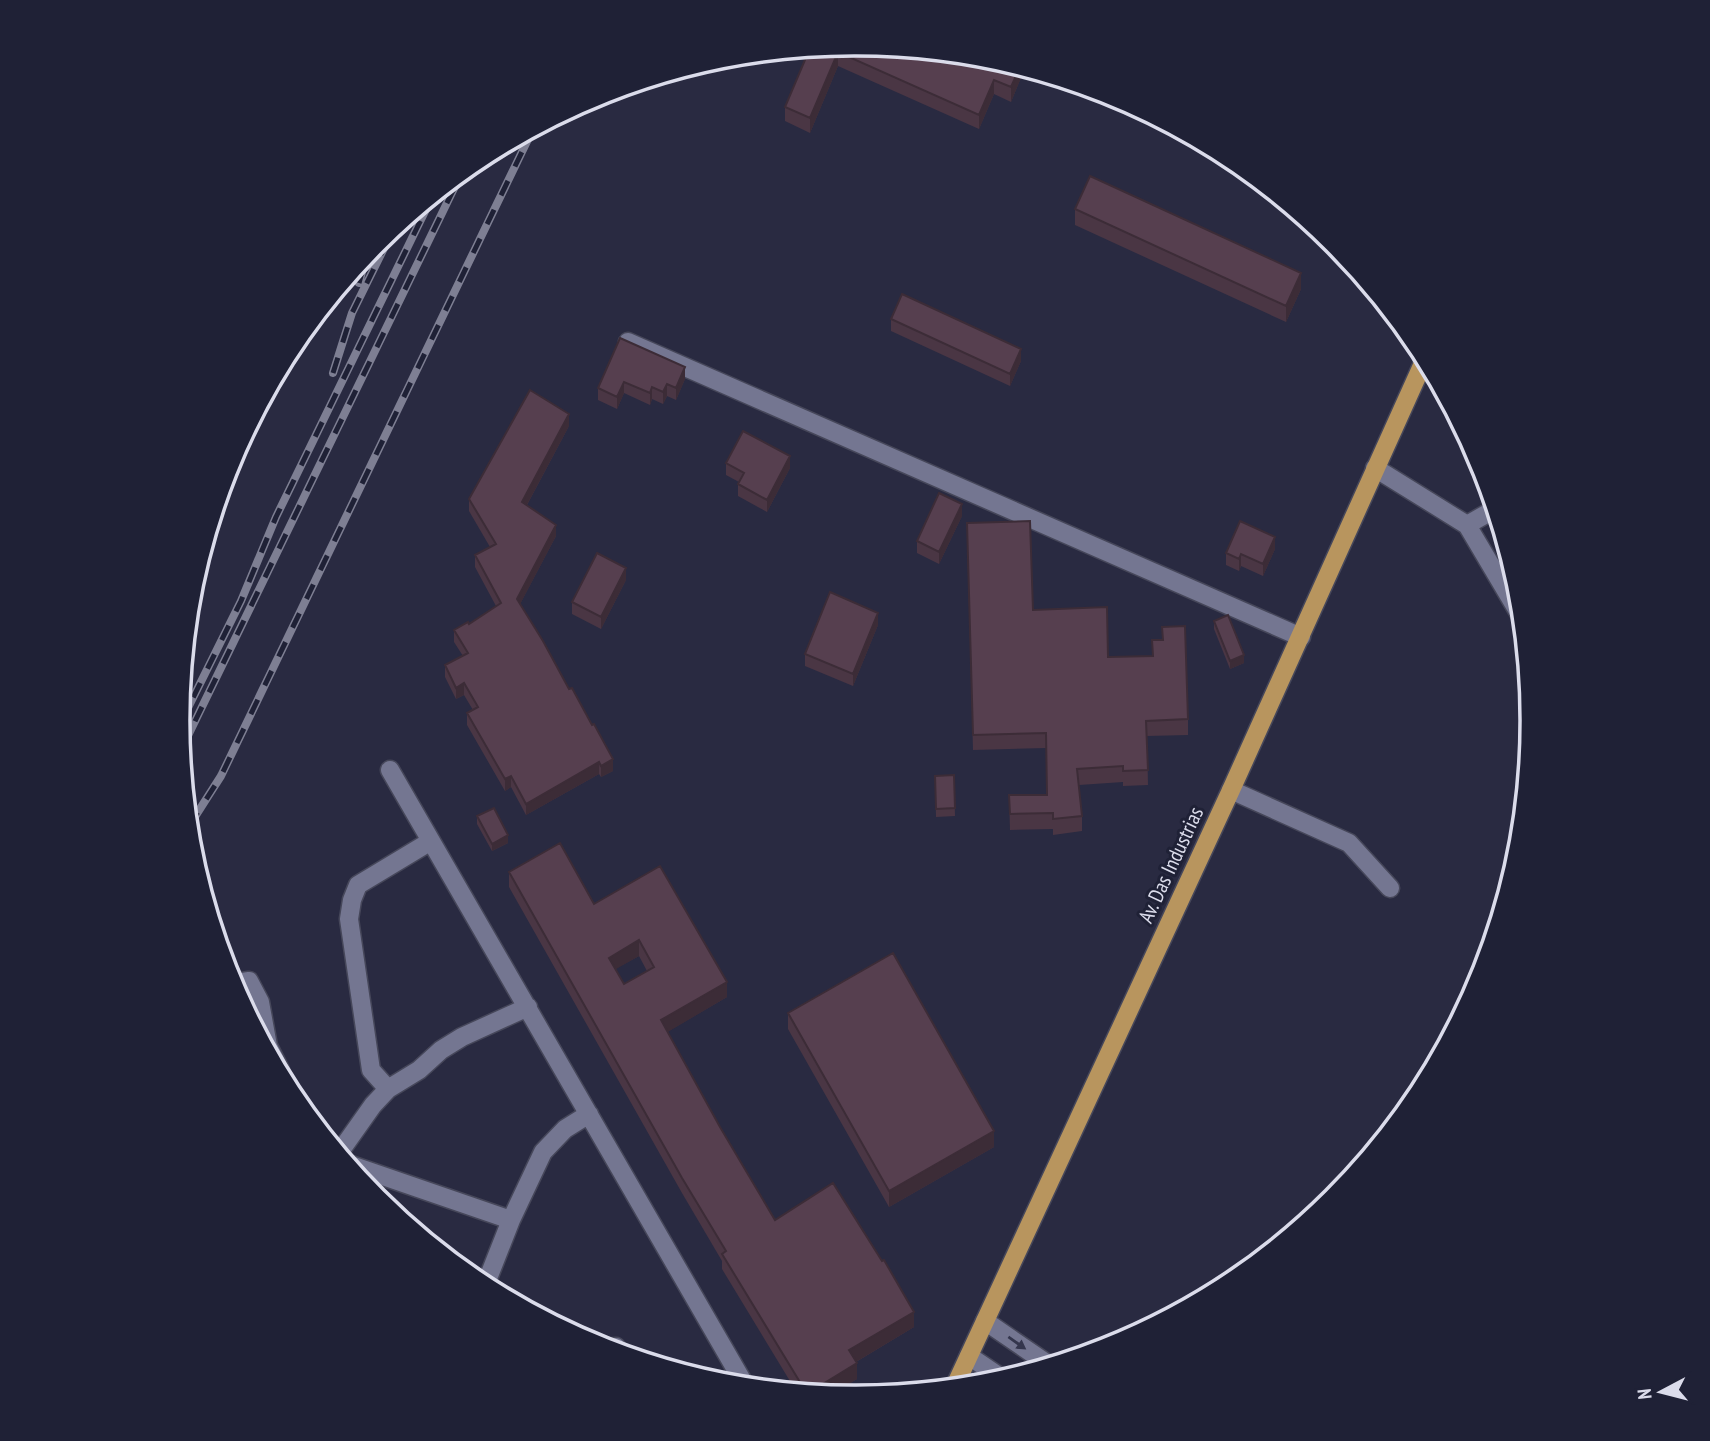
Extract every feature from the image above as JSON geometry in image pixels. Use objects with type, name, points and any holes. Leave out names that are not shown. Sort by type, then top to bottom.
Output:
[{"type":"main road","name":"Av. Das Industrias","points":[[960,1376],[1231,790],[1420,371]]},
{"type":"street","points":[[628,342],[1301,637]]},
{"type":"street","points":[[1375,468],[1467,525],[1507,593]]},
{"type":"street","points":[[1467,525],[1486,514]]},
{"type":"street","points":[[390,770],[739,1374]]},
{"type":"street","points":[[1231,790],[1349,843],[1390,888]]},
{"type":"street","points":[[388,1089],[371,1070],[349,919],[352,900],[358,885],[431,841]]},
{"type":"street","points":[[244,982],[249,981],[260,1002],[264,1023]]},
{"type":"street","points":[[344,1146],[388,1089],[419,1070],[441,1050],[462,1037],[528,1007]]},
{"type":"street","points":[[489,1275],[511,1220],[543,1152],[565,1129],[589,1114]]},
{"type":"street","points":[[366,1170],[511,1220]]},
{"type":"street","points":[[985,1321],[1039,1358]]},
{"type":"street","points":[[969,1356],[991,1371]]},
{"type":"building","points":[[836,56],[810,118],[785,107],[806,58]]},
{"type":"building","points":[[847,56],[898,57],[942,62],[1016,76],[1011,87],[994,80],[979,115]]},
{"type":"building","points":[[1090,176],[1301,273],[1286,306],[1075,209]]},
{"type":"building","points":[[902,294],[1021,349],[1010,374],[891,319]]},
{"type":"building","points":[[620,338],[685,367],[676,388],[667,384],[663,392],[652,387],[650,393],[624,382],[617,397],[598,388]]},
{"type":"building","points":[[530,390],[569,414],[522,502],[556,525],[517,599],[613,759],[601,766],[599,762],[526,804],[511,776],[505,779],[467,713],[478,707],[464,683],[456,688],[445,665],[468,653],[454,630],[468,622],[469,624],[501,603],[475,555],[496,544],[469,499]]},
{"type":"building","points":[[743,431],[790,456],[767,500],[738,484],[744,473],[726,463]]},
{"type":"building","points":[[939,493],[962,504],[939,552],[917,541]]},
{"type":"building","points":[[1030,521],[1033,610],[1107,607],[1108,657],[1153,656],[1152,640],[1163,640],[1162,627],[1185,626],[1188,719],[1146,721],[1148,770],[1123,771],[1123,766],[1077,769],[1082,816],[1053,819],[1053,813],[1010,814],[1009,795],[1047,795],[1046,733],[973,735],[967,523]]},
{"type":"building","points":[[1240,521],[1275,537],[1263,564],[1241,554],[1239,559],[1226,553]]},
{"type":"building","points":[[597,553],[626,568],[601,617],[572,602]]},
{"type":"building","points":[[830,592],[878,613],[853,674],[805,654]]},
{"type":"building","points":[[1228,615],[1244,655],[1230,661],[1214,621]]},
{"type":"building","points":[[954,775],[955,808],[936,809],[935,776]]},
{"type":"building","points":[[494,808],[508,835],[492,844],[477,816]]},
{"type":"building","points":[[560,843],[594,904],[660,866],[727,982],[661,1020],[720,1127],[775,1220],[833,1183],[882,1261],[884,1260],[914,1312],[849,1350],[857,1363],[822,1384],[800,1383],[722,1254],[726,1251],[509,872]],"holes":[[[639,940],[654,967],[624,984],[609,958]]]},
{"type":"building","points":[[893,953],[994,1131],[889,1191],[788,1013]]},
{"type":"railway","points":[[197,813],[221,776],[526,143]]},
{"type":"railway","points":[[190,731],[453,191]]},
{"type":"railway","points":[[191,702],[241,601],[276,517],[423,216]]},
{"type":"railway","points":[[333,373],[352,313],[380,256]]},
{"type":"railway","points":[[359,283],[361,276]]}]
